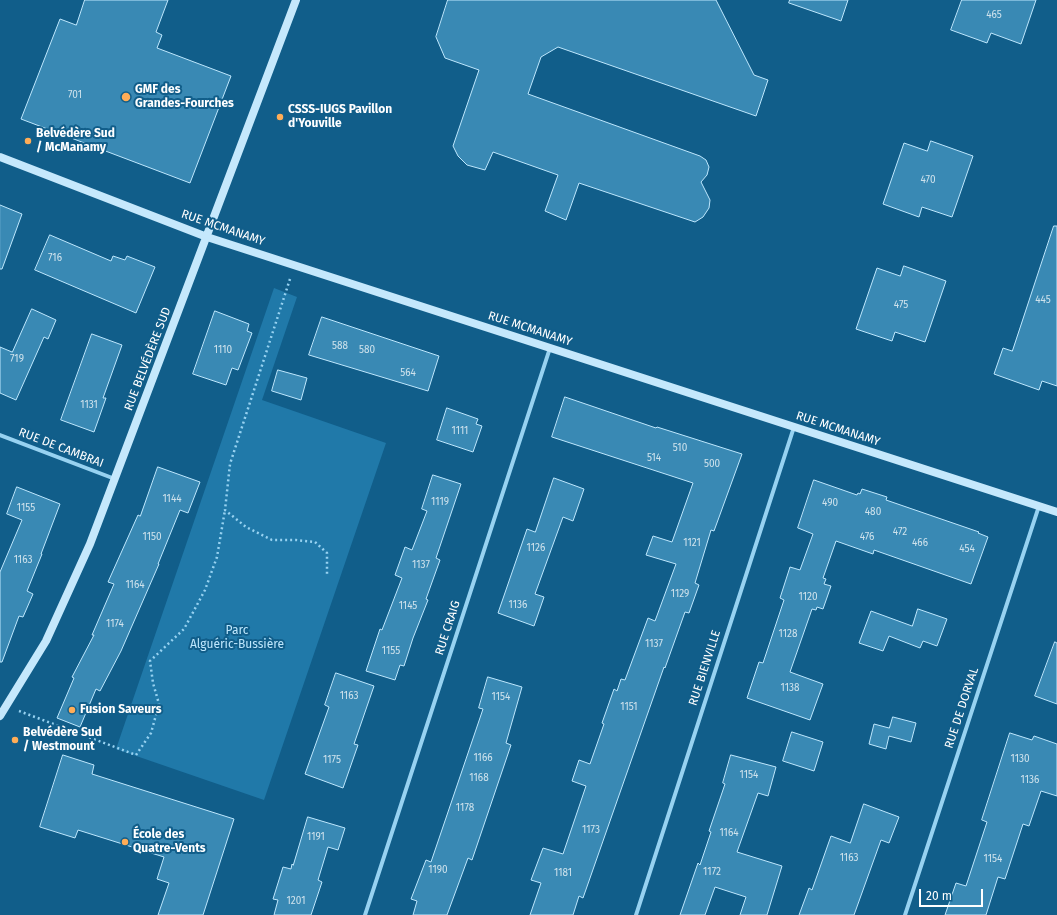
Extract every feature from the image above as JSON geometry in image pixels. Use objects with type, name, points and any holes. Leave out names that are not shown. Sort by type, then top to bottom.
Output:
[{"type":"street","name":"RUE BELVÉDÈRE SUD","points":[[0,716],[3,705],[46,641],[90,544],[296,0]]},
{"type":"street","name":"RUE MCMANAMY","points":[[0,157],[207,237],[1057,512]]},
{"type":"street","name":"RUE CRAIG","points":[[364,915],[550,348]]},
{"type":"street","name":"RUE BIENVILLE","points":[[636,915],[794,427]]},
{"type":"street","name":"RUE DE CAMBRAI","points":[[0,435],[115,479]]},
{"type":"street","name":"RUE DE DORVAL","points":[[905,915],[1039,506]]},
{"type":"path","points":[[3,705],[136,755],[151,733],[159,704],[153,683],[150,661],[184,629],[205,590],[217,557],[225,510],[230,464],[295,265]]},
{"type":"path","points":[[225,510],[246,527],[272,540],[315,542],[326,553],[327,574]]},
{"type":"green space","name":"Parc Alguéric-Bussière","points":[[274,288],[297,297],[262,400],[386,443],[264,800],[116,749]]},
{"type":"building","name":"GMF des Grandes-Fourches","points":[[85,0],[168,0],[156,32],[162,35],[157,48],[231,76],[190,183],[21,119],[60,19],[76,25]]},
{"type":"building","points":[[448,0],[716,0],[754,75],[768,80],[756,116],[558,47],[541,57],[528,94],[700,156],[706,160],[709,167],[707,175],[701,182],[710,200],[709,208],[703,217],[695,222],[579,183],[566,220],[545,211],[558,175],[493,152],[485,170],[467,165],[458,156],[453,146],[479,70],[445,58],[436,37]]},
{"type":"building","points":[[790,0],[848,0],[841,21],[789,3]]},
{"type":"building","points":[[962,0],[1036,0],[1021,44],[991,33],[987,43],[951,30]]},
{"type":"building","points":[[931,141],[973,156],[952,217],[922,207],[919,217],[883,204],[904,143],[927,151]]},
{"type":"building","points":[[0,205],[22,214],[2,269],[0,269]]},
{"type":"building","points":[[1054,226],[1057,226],[1057,386],[1042,381],[1039,390],[994,374],[1003,348],[1012,351]]},
{"type":"building","points":[[50,235],[111,261],[113,256],[125,260],[127,256],[155,267],[136,313],[35,270]]},
{"type":"building","points":[[904,266],[946,281],[925,342],[895,332],[892,341],[856,329],[877,268],[900,276]]},
{"type":"building","points":[[32,309],[56,320],[48,339],[44,337],[16,400],[0,393],[0,347],[12,352]]},
{"type":"building","points":[[215,311],[249,324],[247,331],[252,333],[238,370],[232,368],[226,385],[193,374]]},
{"type":"building","points":[[322,317],[439,356],[428,391],[309,355]]},
{"type":"building","points":[[92,334],[122,345],[103,398],[106,398],[94,432],[61,420]]},
{"type":"building","points":[[278,370],[307,378],[301,400],[272,391]]},
{"type":"building","points":[[565,397],[656,428],[657,427],[742,454],[714,531],[711,530],[695,583],[699,585],[689,613],[685,612],[665,668],[664,667],[583,898],[579,896],[573,915],[530,915],[541,883],[531,880],[543,848],[563,854],[586,786],[572,781],[579,760],[590,764],[614,689],[617,691],[621,679],[625,680],[648,618],[655,621],[676,564],[646,555],[653,536],[672,542],[693,483],[552,437]]},
{"type":"building","points":[[447,408],[478,419],[476,424],[482,426],[473,452],[437,440]]},
{"type":"building","points":[[158,467],[200,482],[188,513],[180,510],[159,564],[121,651],[100,691],[96,689],[80,727],[57,718],[74,678],[72,677],[94,635],[92,635],[114,584],[108,582],[138,515],[140,516]]},
{"type":"building","points":[[433,475],[461,484],[436,558],[440,560],[426,599],[428,600],[404,666],[400,665],[395,680],[366,671],[380,629],[382,630],[402,578],[395,575],[405,547],[412,550],[427,511],[422,509]]},
{"type":"building","points":[[554,478],[584,489],[573,521],[563,517],[535,594],[544,597],[534,626],[498,613],[527,529],[535,532]]},
{"type":"building","points":[[814,480],[857,495],[858,493],[860,494],[862,489],[887,497],[886,500],[979,532],[978,533],[988,537],[971,584],[874,550],[873,554],[836,541],[823,578],[826,579],[824,584],[831,586],[823,609],[817,607],[816,610],[812,609],[790,672],[823,684],[810,720],[747,698],[759,662],[763,663],[784,600],[780,598],[790,567],[800,570],[813,534],[798,528]]},
{"type":"building","points":[[17,487],[60,504],[27,591],[33,594],[23,617],[19,616],[2,662],[0,662],[0,572],[22,520],[7,514]]},
{"type":"building","points":[[918,609],[947,619],[937,646],[923,641],[920,648],[889,636],[883,651],[859,643],[871,611],[912,626]]},
{"type":"building","points":[[1055,642],[1057,643],[1057,704],[1035,696]]},
{"type":"building","points":[[336,673],[374,686],[354,744],[358,745],[343,788],[305,774],[329,707],[325,705]]},
{"type":"building","points":[[488,677],[522,687],[506,743],[511,745],[472,860],[468,858],[447,915],[413,915],[417,901],[411,899],[426,860],[431,862],[483,709],[479,708]]},
{"type":"building","points":[[893,717],[916,723],[911,742],[889,736],[886,749],[869,744],[874,724],[889,728]]},
{"type":"building","points":[[792,732],[823,742],[814,771],[783,761]]},
{"type":"building","points":[[1010,733],[1032,740],[1034,736],[1057,744],[1057,796],[1041,791],[1029,826],[1023,824],[1005,879],[998,877],[986,915],[945,915],[956,883],[966,886],[987,822],[982,820]]},
{"type":"building","points":[[63,755],[94,765],[92,774],[234,819],[203,915],[158,915],[169,883],[157,879],[164,857],[78,830],[75,838],[40,827]]},
{"type":"building","points":[[731,755],[776,767],[768,796],[758,793],[737,852],[782,866],[767,915],[740,915],[746,897],[715,887],[705,915],[680,915],[698,863],[700,865],[711,832],[709,831],[725,784],[723,783]]},
{"type":"building","points":[[864,804],[899,817],[889,843],[881,840],[854,915],[799,915],[809,888],[812,890],[831,836],[850,843]]},
{"type":"building","points":[[308,817],[345,828],[338,850],[328,847],[318,880],[322,882],[311,915],[274,915],[278,900],[273,899],[283,867],[291,869],[292,864],[293,865]]},
{"type":"place","name":"GMF des Grandes-Fourches","points":[[126,97]]},
{"type":"place","name":"CSSS-IUGS Pavillon d'Youville","points":[[280,117]]},
{"type":"place","name":"Belvédère Sud / McManamy","points":[[28,141]]},
{"type":"place","name":"Fusion Saveurs","points":[[72,710]]},
{"type":"place","name":"Belvédère Sud / Westmount","points":[[15,740]]},
{"type":"place","name":"École des Quatre-Vents","points":[[125,842]]}]
